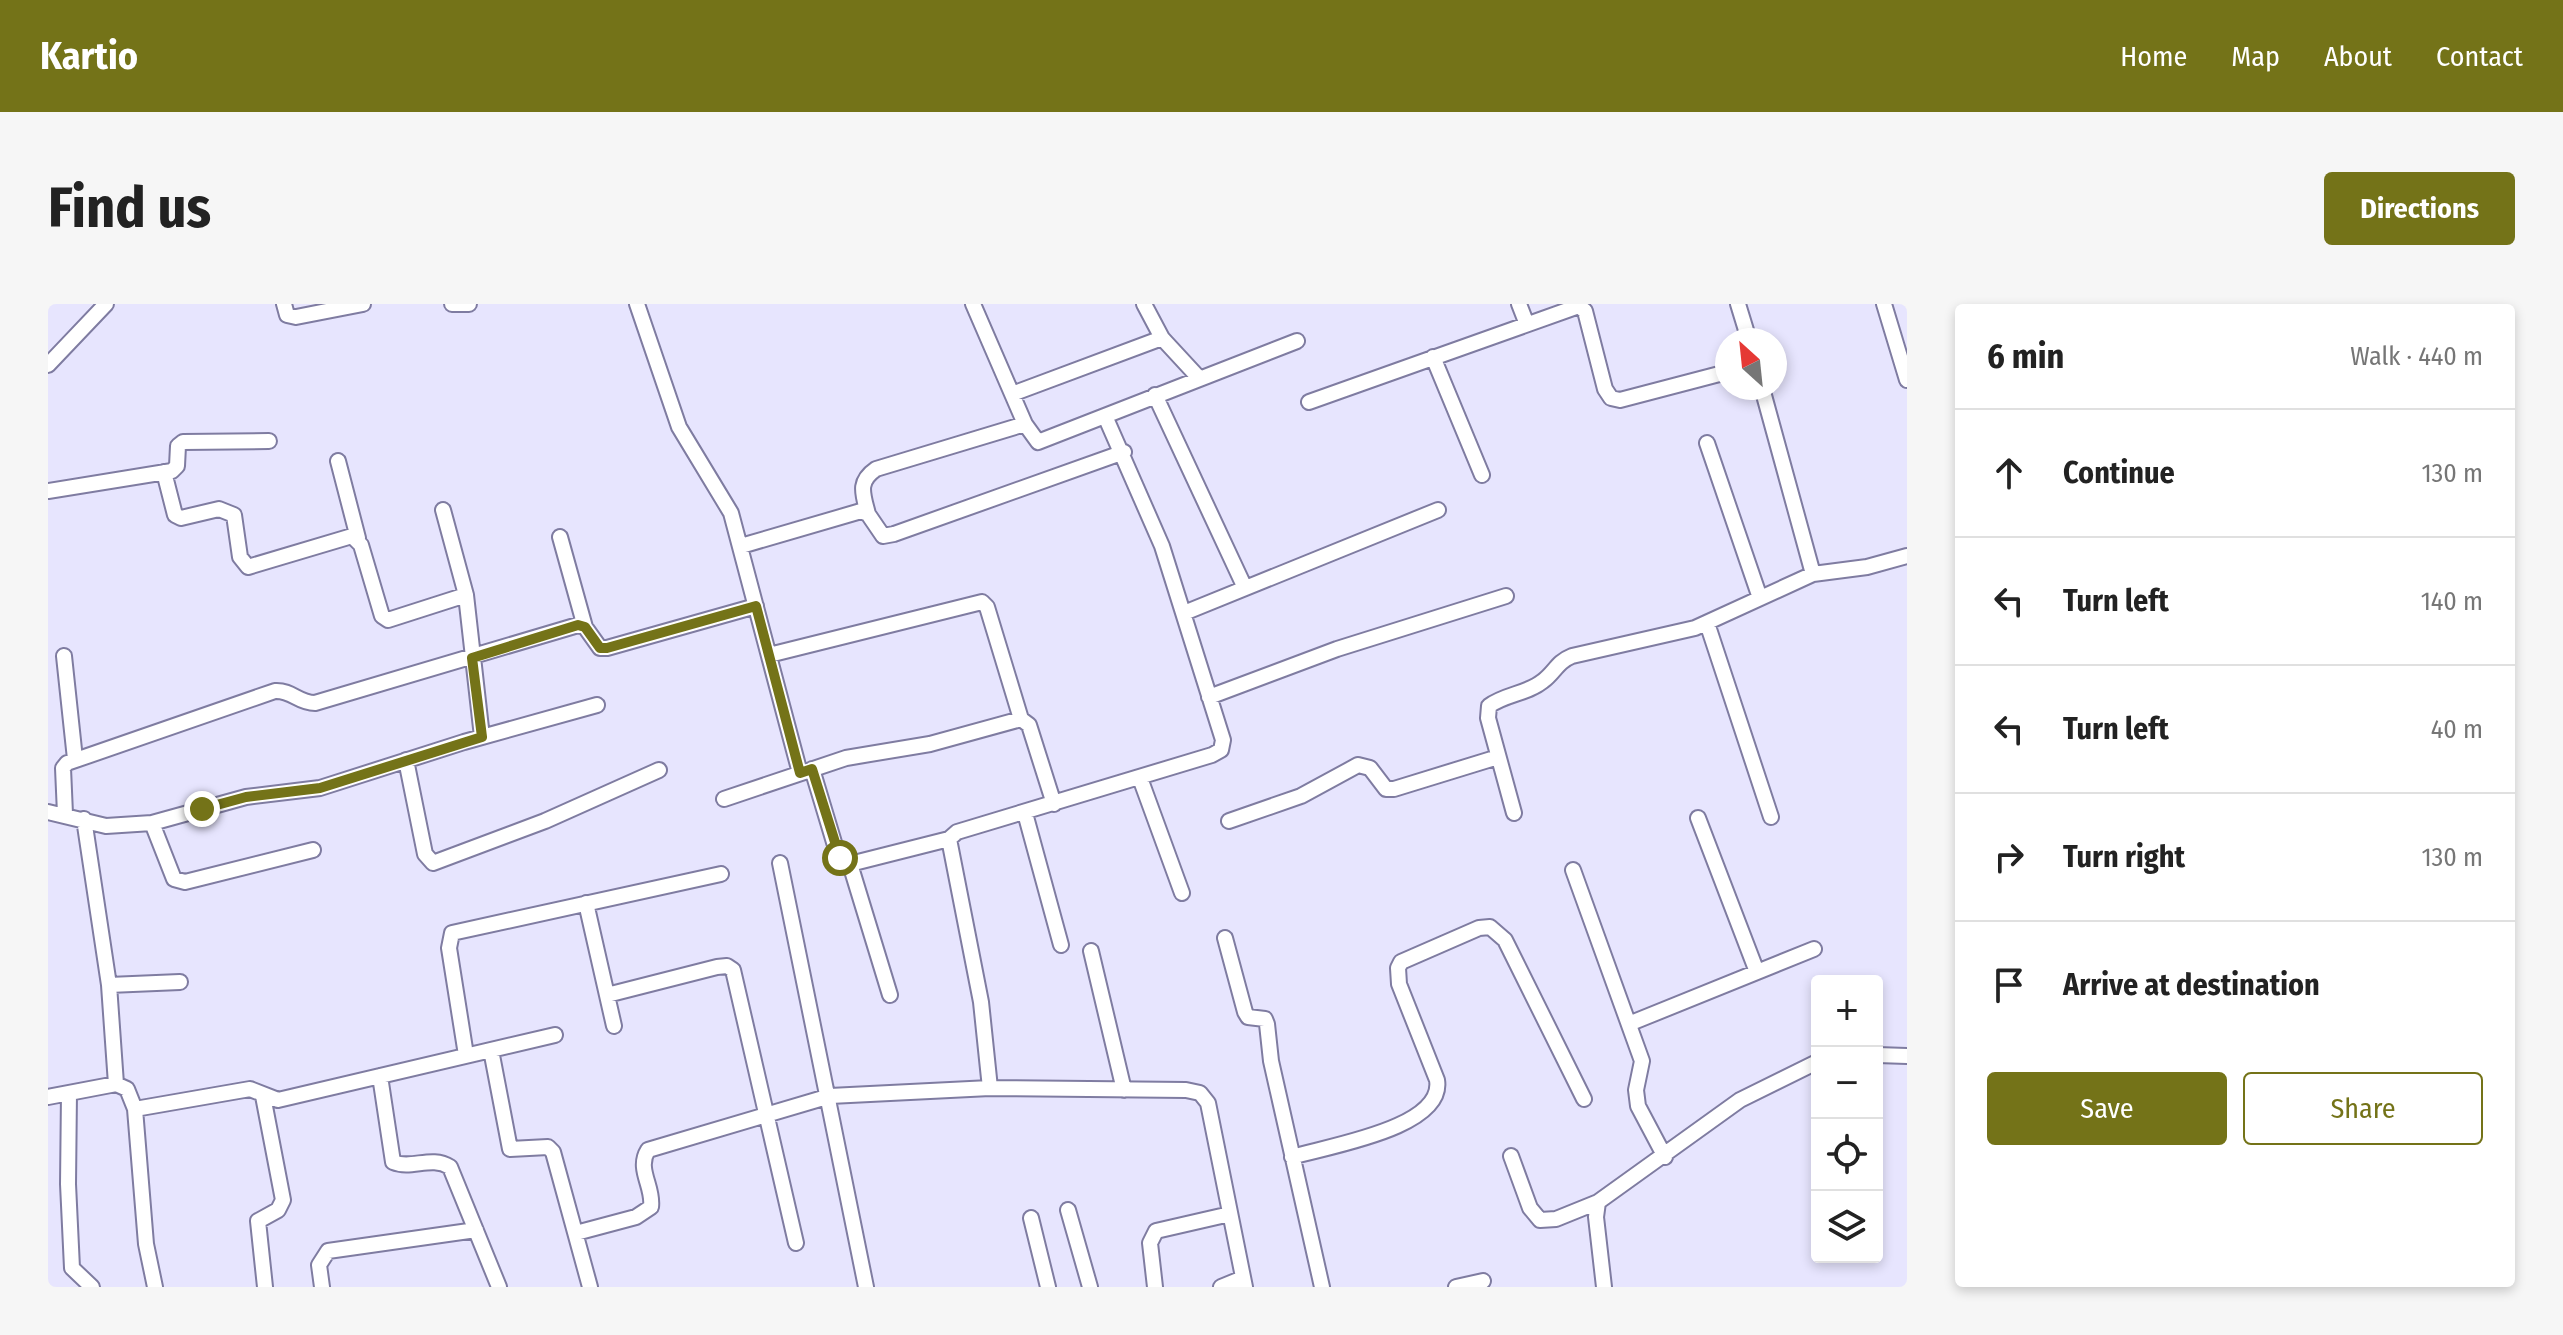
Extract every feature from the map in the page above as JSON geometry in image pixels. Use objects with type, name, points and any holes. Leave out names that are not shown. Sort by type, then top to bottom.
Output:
[{"type":"street","points":[[48,365],[106,304]]},
{"type":"street","points":[[284,304],[287,315],[296,317],[363,304]]},
{"type":"street","points":[[452,304],[469,304]]},
{"type":"street","points":[[637,304],[679,427],[694,457],[724,497],[806,771],[840,858],[850,864],[890,995]]},
{"type":"street","points":[[973,304],[1025,424],[1038,442],[1297,341]]},
{"type":"street","points":[[1144,304],[1162,338],[1199,378]]},
{"type":"street","points":[[1519,304],[1526,322]]},
{"type":"street","points":[[1738,304],[1745,328]]},
{"type":"street","points":[[1884,304],[1906,374]]},
{"type":"street","points":[[1309,402],[1526,322],[1582,305],[1605,389],[1611,398],[1620,400],[1715,375]]},
{"type":"street","points":[[1012,394],[1162,338]]},
{"type":"street","points":[[1433,357],[1482,475]]},
{"type":"street","points":[[1155,395],[1245,588]]},
{"type":"street","points":[[1765,400],[1813,574]]},
{"type":"street","points":[[850,864],[949,839],[957,832],[1140,778],[1221,750],[1223,740],[1162,546],[1124,452],[1105,416]]},
{"type":"street","points":[[1025,424],[876,469],[866,476],[861,486],[868,514],[883,536],[894,534],[1124,452]]},
{"type":"street","points":[[48,491],[164,472],[177,466],[176,451],[183,442],[269,441]]},
{"type":"street","points":[[1707,443],[1760,598]]},
{"type":"street","points":[[338,461],[382,616],[388,620],[466,595]]},
{"type":"street","points":[[164,472],[175,515],[190,517],[219,509],[234,515],[240,557],[248,567],[334,540],[358,538]]},
{"type":"street","points":[[443,510],[466,595],[482,737]]},
{"type":"street","points":[[1184,613],[1438,510]]},
{"type":"street","points":[[741,546],[851,512],[868,514]]},
{"type":"street","points":[[560,537],[585,627],[600,648],[756,606]]},
{"type":"street","points":[[1514,813],[1488,718],[1489,706],[1498,700],[1542,683],[1561,660],[1707,623],[1813,574],[1867,567],[1907,556]]},
{"type":"street","points":[[1209,697],[1337,649],[1506,596]]},
{"type":"street","points":[[769,655],[982,602],[987,607],[1021,719],[1029,725],[1054,804]]},
{"type":"street","points":[[1707,623],[1771,817]]},
{"type":"street","points":[[65,814],[63,768],[75,759],[275,691],[285,691],[305,703],[315,703],[569,627],[585,627]]},
{"type":"street","points":[[64,656],[75,759]]},
{"type":"street","points":[[48,812],[106,826],[152,823],[246,797],[320,788],[597,705]]},
{"type":"street","points":[[724,799],[846,758],[930,744],[1021,719]]},
{"type":"street","points":[[1229,821],[1301,796],[1358,765],[1370,768],[1386,789],[1394,789],[1498,757]]},
{"type":"street","points":[[406,760],[425,854],[433,863],[545,821],[659,770]]},
{"type":"street","points":[[1140,778],[1182,893]]},
{"type":"street","points":[[1025,813],[1061,945]]},
{"type":"street","points":[[1698,818],[1757,972]]},
{"type":"street","points":[[84,819],[109,985],[116,1084]]},
{"type":"street","points":[[152,823],[174,879],[185,882],[313,850]]},
{"type":"street","points":[[949,839],[981,1002],[990,1088]]},
{"type":"street","points":[[780,863],[830,1096],[866,1287]]},
{"type":"street","points":[[1573,870],[1631,1023],[1642,1061],[1636,1090],[1638,1106],[1665,1157]]},
{"type":"street","points":[[466,1055],[449,948],[452,933],[721,874]]},
{"type":"street","points":[[586,903],[614,1026]]},
{"type":"street","points":[[1292,1157],[1404,1124],[1435,1102],[1439,1092],[1437,1080],[1399,984],[1398,968],[1401,962],[1479,928],[1490,927],[1505,940],[1584,1099]]},
{"type":"street","points":[[1225,938],[1245,1012],[1248,1017],[1265,1019],[1267,1024],[1271,1061],[1322,1287]]},
{"type":"street","points":[[1631,1023],[1814,949]]},
{"type":"street","points":[[1091,951],[1124,1090]]},
{"type":"street","points":[[607,995],[717,967],[727,966],[733,970],[796,1243]]},
{"type":"street","points":[[109,985],[180,982]]},
{"type":"street","points":[[135,1109],[250,1089],[278,1100],[289,1099],[555,1035]]},
{"type":"street","points":[[491,1050],[510,1149],[513,1152],[540,1146],[553,1152],[590,1287]]},
{"type":"street","points":[[1883,1055],[1907,1056]]},
{"type":"street","points":[[1511,1156],[1530,1208],[1540,1220],[1556,1219],[1598,1202],[1665,1157],[1740,1100],[1811,1065]]},
{"type":"street","points":[[380,1076],[393,1162],[400,1165],[433,1161],[450,1167],[499,1287]]},
{"type":"street","points":[[48,1097],[116,1084],[127,1089],[135,1109],[146,1244],[155,1287]]},
{"type":"street","points":[[576,1233],[636,1217],[651,1207],[652,1197],[643,1168],[643,1158],[648,1150],[830,1096],[990,1088],[1200,1093],[1208,1103],[1244,1282],[1221,1287]]},
{"type":"street","points":[[69,1093],[68,1184],[72,1268],[92,1287]]},
{"type":"street","points":[[263,1096],[283,1200],[278,1210],[258,1221],[265,1287]]},
{"type":"street","points":[[1598,1202],[1596,1217],[1604,1287]]},
{"type":"street","points":[[1068,1210],[1090,1287]]},
{"type":"street","points":[[1141,1287],[1155,1287],[1150,1243],[1156,1231],[1230,1214]]},
{"type":"street","points":[[1031,1218],[1048,1287]]},
{"type":"street","points":[[322,1287],[319,1265],[328,1251],[476,1230]]},
{"type":"street","points":[[1456,1287],[1483,1281]]},
{"type":"route","points":[[202,809],[246,797],[320,788],[482,737],[472,658],[578,625],[585,627],[600,648],[607,648],[756,606],[800,773],[812,769],[840,858]]}]
